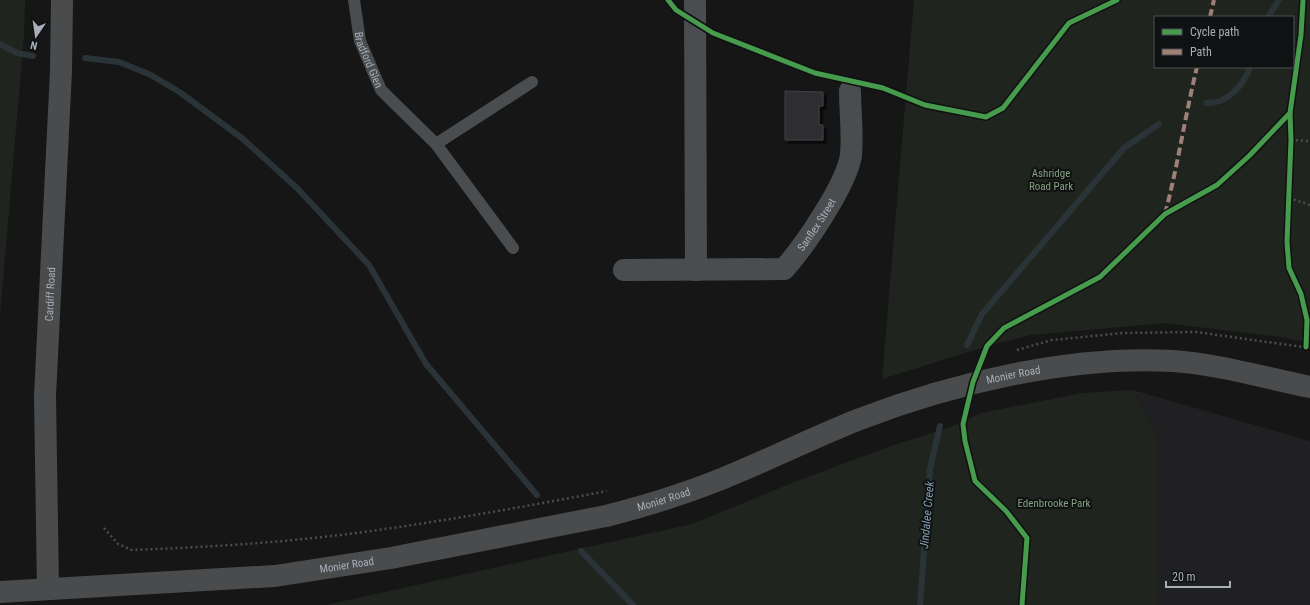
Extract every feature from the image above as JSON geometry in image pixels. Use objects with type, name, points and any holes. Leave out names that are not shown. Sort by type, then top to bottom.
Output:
[{"type":"main road","name":"Cardiff Road","points":[[48,589],[45,396],[61,71],[62,0]]},
{"type":"main road","name":"Monier Road","points":[[0,592],[275,576],[391,558],[634,509],[729,476],[859,419],[973,382],[1055,368],[1118,362],[1173,361],[1214,367],[1310,387]]},
{"type":"street","points":[[695,0],[696,270]]},
{"type":"street","name":"Sanflex Street","points":[[624,270],[784,269],[796,256],[844,179],[850,154],[850,90]]},
{"type":"lane","name":"Bradford Glen","points":[[354,0],[360,41],[381,90],[436,144],[513,248]]},
{"type":"lane","points":[[436,144],[532,82]]},
{"type":"path","points":[[1291,133],[1291,147]]},
{"type":"path","points":[[1291,140],[1310,141]]},
{"type":"path","points":[[1288,206],[1289,191]]},
{"type":"path","points":[[1289,198],[1310,205]]},
{"type":"path","points":[[1010,351],[1052,340],[1123,333],[1196,332],[1308,348],[1306,340]]},
{"type":"path","points":[[104,528],[118,544],[132,550],[273,542],[385,529],[498,511],[612,490]]},
{"type":"shaded area","points":[[1133,390],[1310,441],[1310,605],[1157,605],[1157,437]]},
{"type":"green space","points":[[0,0],[25,0],[24,36],[0,315]]},
{"type":"green space","name":"Ashridge Road Park","points":[[914,0],[1310,0],[1310,343],[1281,337],[1165,323],[1031,335],[987,346],[882,379]]},
{"type":"green space","name":"Edenbrooke Park","points":[[1133,390],[1157,437],[1157,605],[326,605],[692,524],[802,479],[894,445],[948,428],[982,413],[1082,393]]},
{"type":"building","points":[[785,91],[823,92],[823,106],[819,106],[819,125],[823,125],[823,140],[785,140]]},
{"type":"waterway","name":"Jindalee Creek","points":[[1269,16],[1279,0]]},
{"type":"waterway","points":[[0,44],[17,53],[33,56]]},
{"type":"waterway","points":[[85,58],[119,62],[151,75],[181,93],[243,139],[297,188],[369,265],[426,364],[537,495]]},
{"type":"waterway","name":"Jindalee Creek","points":[[1207,103],[1228,97],[1239,87],[1250,68]]},
{"type":"waterway","points":[[967,345],[982,314],[1124,148],[1159,124]]},
{"type":"waterway","name":"Jindalee Creek","points":[[920,605],[930,469],[940,426]]},
{"type":"waterway","points":[[581,551],[633,605]]},
{"type":"marked path","points":[[1210,16],[1214,0]]},
{"type":"marked path","points":[[1165,214],[1197,68]]},
{"type":"cycle path","points":[[668,0],[676,10],[713,33],[815,73],[883,88],[925,105],[986,117],[1003,108],[1069,23],[1117,0]]},
{"type":"cycle path","points":[[1022,605],[1027,538],[1006,511],[975,481],[965,441],[963,424],[973,382],[987,346],[1004,328],[1100,277],[1165,214],[1217,185],[1249,156],[1290,113],[1301,35],[1303,0]]},
{"type":"cycle path","points":[[1290,113],[1291,140],[1287,242],[1289,268],[1301,294],[1307,320],[1306,347]]}]
